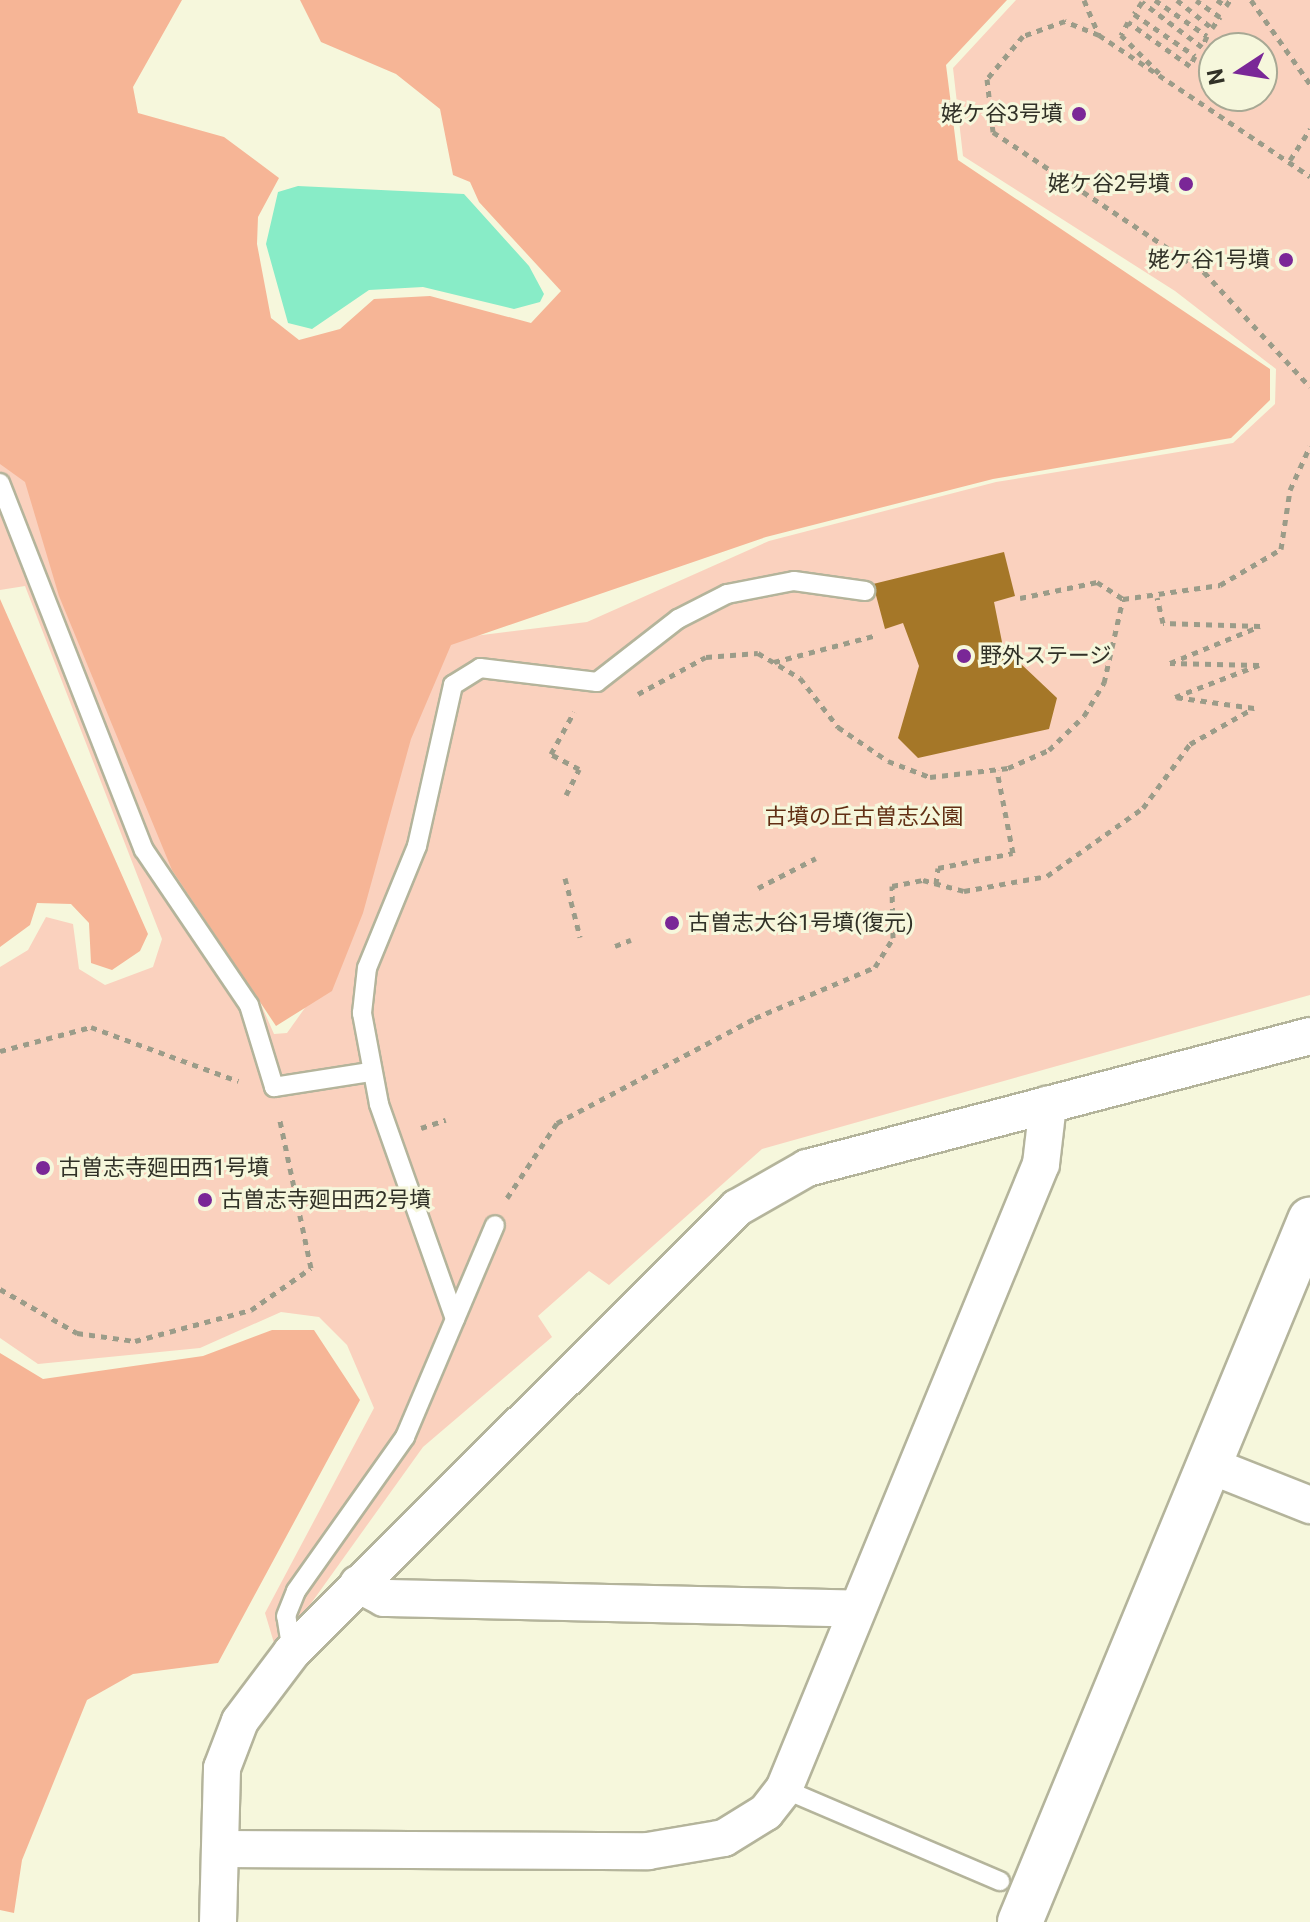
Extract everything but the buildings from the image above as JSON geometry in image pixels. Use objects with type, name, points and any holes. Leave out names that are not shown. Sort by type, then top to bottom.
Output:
[{"type":"street","points":[[218,1922],[222,1768],[240,1721],[292,1652],[737,1208],[807,1168],[1310,1036]]},
{"type":"street","points":[[220,1849],[648,1851],[724,1838],[766,1812],[784,1789],[1041,1164],[1048,1104]]},
{"type":"street","points":[[1020,1922],[1310,1220]]},
{"type":"street","points":[[1209,1465],[1310,1505]]},
{"type":"street","points":[[358,1584],[384,1598],[856,1609]]},
{"type":"lane","points":[[0,483],[144,850],[249,1005],[274,1087],[370,1072]]},
{"type":"lane","points":[[455,1319],[370,1072],[362,1013],[367,968],[417,846],[453,685],[480,668],[597,682],[678,619],[727,594],[794,581],[865,591]]},
{"type":"lane","points":[[292,1652],[286,1616],[296,1591],[405,1437],[495,1225]]},
{"type":"lane","points":[[784,1789],[1000,1881]]},
{"type":"path","points":[[1084,0],[1099,35]]},
{"type":"path","points":[[1155,0],[1207,36],[1202,47],[1142,2],[1134,14],[1195,56],[1190,66],[1128,22],[1121,35],[1160,74]]},
{"type":"path","points":[[1177,0],[1212,28],[1220,17],[1196,0]]},
{"type":"path","points":[[1217,0],[1226,6],[1230,0]]},
{"type":"path","points":[[1251,0],[1310,84]]},
{"type":"path","points":[[1310,176],[1099,35],[1065,21],[1023,36],[987,79],[993,132],[1204,272],[1310,387]]},
{"type":"path","points":[[1290,160],[1310,129]]},
{"type":"path","points":[[1020,598],[1097,582],[1123,599],[1157,598],[1220,585],[1281,549],[1290,490],[1310,446]]},
{"type":"path","points":[[495,1225],[516,1175],[557,1123],[755,1018],[875,967],[893,938],[892,886],[936,884],[964,891],[1047,876],[1143,808],[1190,744],[1254,708],[1175,697],[1259,665],[1170,663],[1260,626],[1163,623],[1157,598]]},
{"type":"path","points":[[623,701],[706,657],[758,653],[800,678],[838,727],[888,761],[930,777],[997,771],[1049,750],[1084,716],[1104,683],[1123,599]]},
{"type":"path","points":[[773,662],[877,635]]},
{"type":"path","points":[[566,795],[579,769],[551,754],[570,719]]},
{"type":"path","points":[[936,884],[938,868],[1013,853],[997,771]]},
{"type":"path","points":[[758,888],[816,858]]},
{"type":"path","points":[[565,878],[580,937]]},
{"type":"path","points":[[615,946],[631,940]]},
{"type":"path","points":[[0,1051],[91,1027],[244,1083],[274,1087],[311,1268],[241,1314],[135,1341],[77,1333],[0,1289]]},
{"type":"path","points":[[404,1133],[446,1120]]},
{"type":"green space","name":"古墳の丘古曽志公園","points":[[1016,0],[1310,0],[1310,995],[762,1149],[609,1285],[589,1271],[538,1316],[552,1337],[423,1447],[302,1616],[274,1643],[265,1613],[374,1408],[347,1345],[319,1317],[281,1312],[200,1348],[38,1364],[0,1338],[0,967],[28,950],[46,917],[73,924],[79,969],[105,985],[153,967],[162,939],[25,586],[0,590],[0,409],[274,1034],[287,1033],[327,977],[426,642],[587,622],[769,541],[996,482],[1233,443],[1275,404],[1276,369],[1175,291],[963,156],[953,68]]},
{"type":"shaded area","points":[[0,0],[182,0],[133,87],[138,113],[224,137],[279,178],[258,217],[257,244],[271,318],[299,340],[340,329],[374,299],[430,296],[531,323],[561,291],[479,202],[470,182],[453,175],[440,109],[396,74],[321,42],[300,0],[1007,0],[946,65],[958,160],[1270,369],[1270,400],[1231,438],[993,479],[766,537],[451,645],[411,739],[363,913],[332,991],[276,1026],[172,870],[59,596],[25,482],[0,464]]},
{"type":"shaded area","points":[[298,186],[464,194],[529,266],[544,294],[540,302],[514,309],[423,287],[369,290],[312,329],[288,323],[266,244],[278,192]]},
{"type":"shaded area","points":[[0,599],[148,934],[140,951],[112,970],[91,963],[89,923],[71,904],[37,903],[30,925],[0,947]]},
{"type":"shaded area","points":[[272,1330],[314,1330],[360,1400],[218,1663],[133,1674],[87,1700],[22,1860],[14,1913],[0,1910],[0,1353],[43,1379],[203,1356]]},
{"type":"place","name":"姥ケ谷3号墳","points":[[1079,114]]},
{"type":"place","name":"姥ケ谷2号墳","points":[[1186,184]]},
{"type":"place","name":"姥ケ谷1号墳","points":[[1286,260]]},
{"type":"place","name":"野外ステージ","points":[[964,656]]},
{"type":"place","name":"古曽志大谷1号墳(復元)","points":[[672,923]]},
{"type":"place","name":"古曽志寺廻田西1号墳","points":[[43,1168]]},
{"type":"place","name":"古曽志寺廻田西2号墳","points":[[205,1200]]}]
